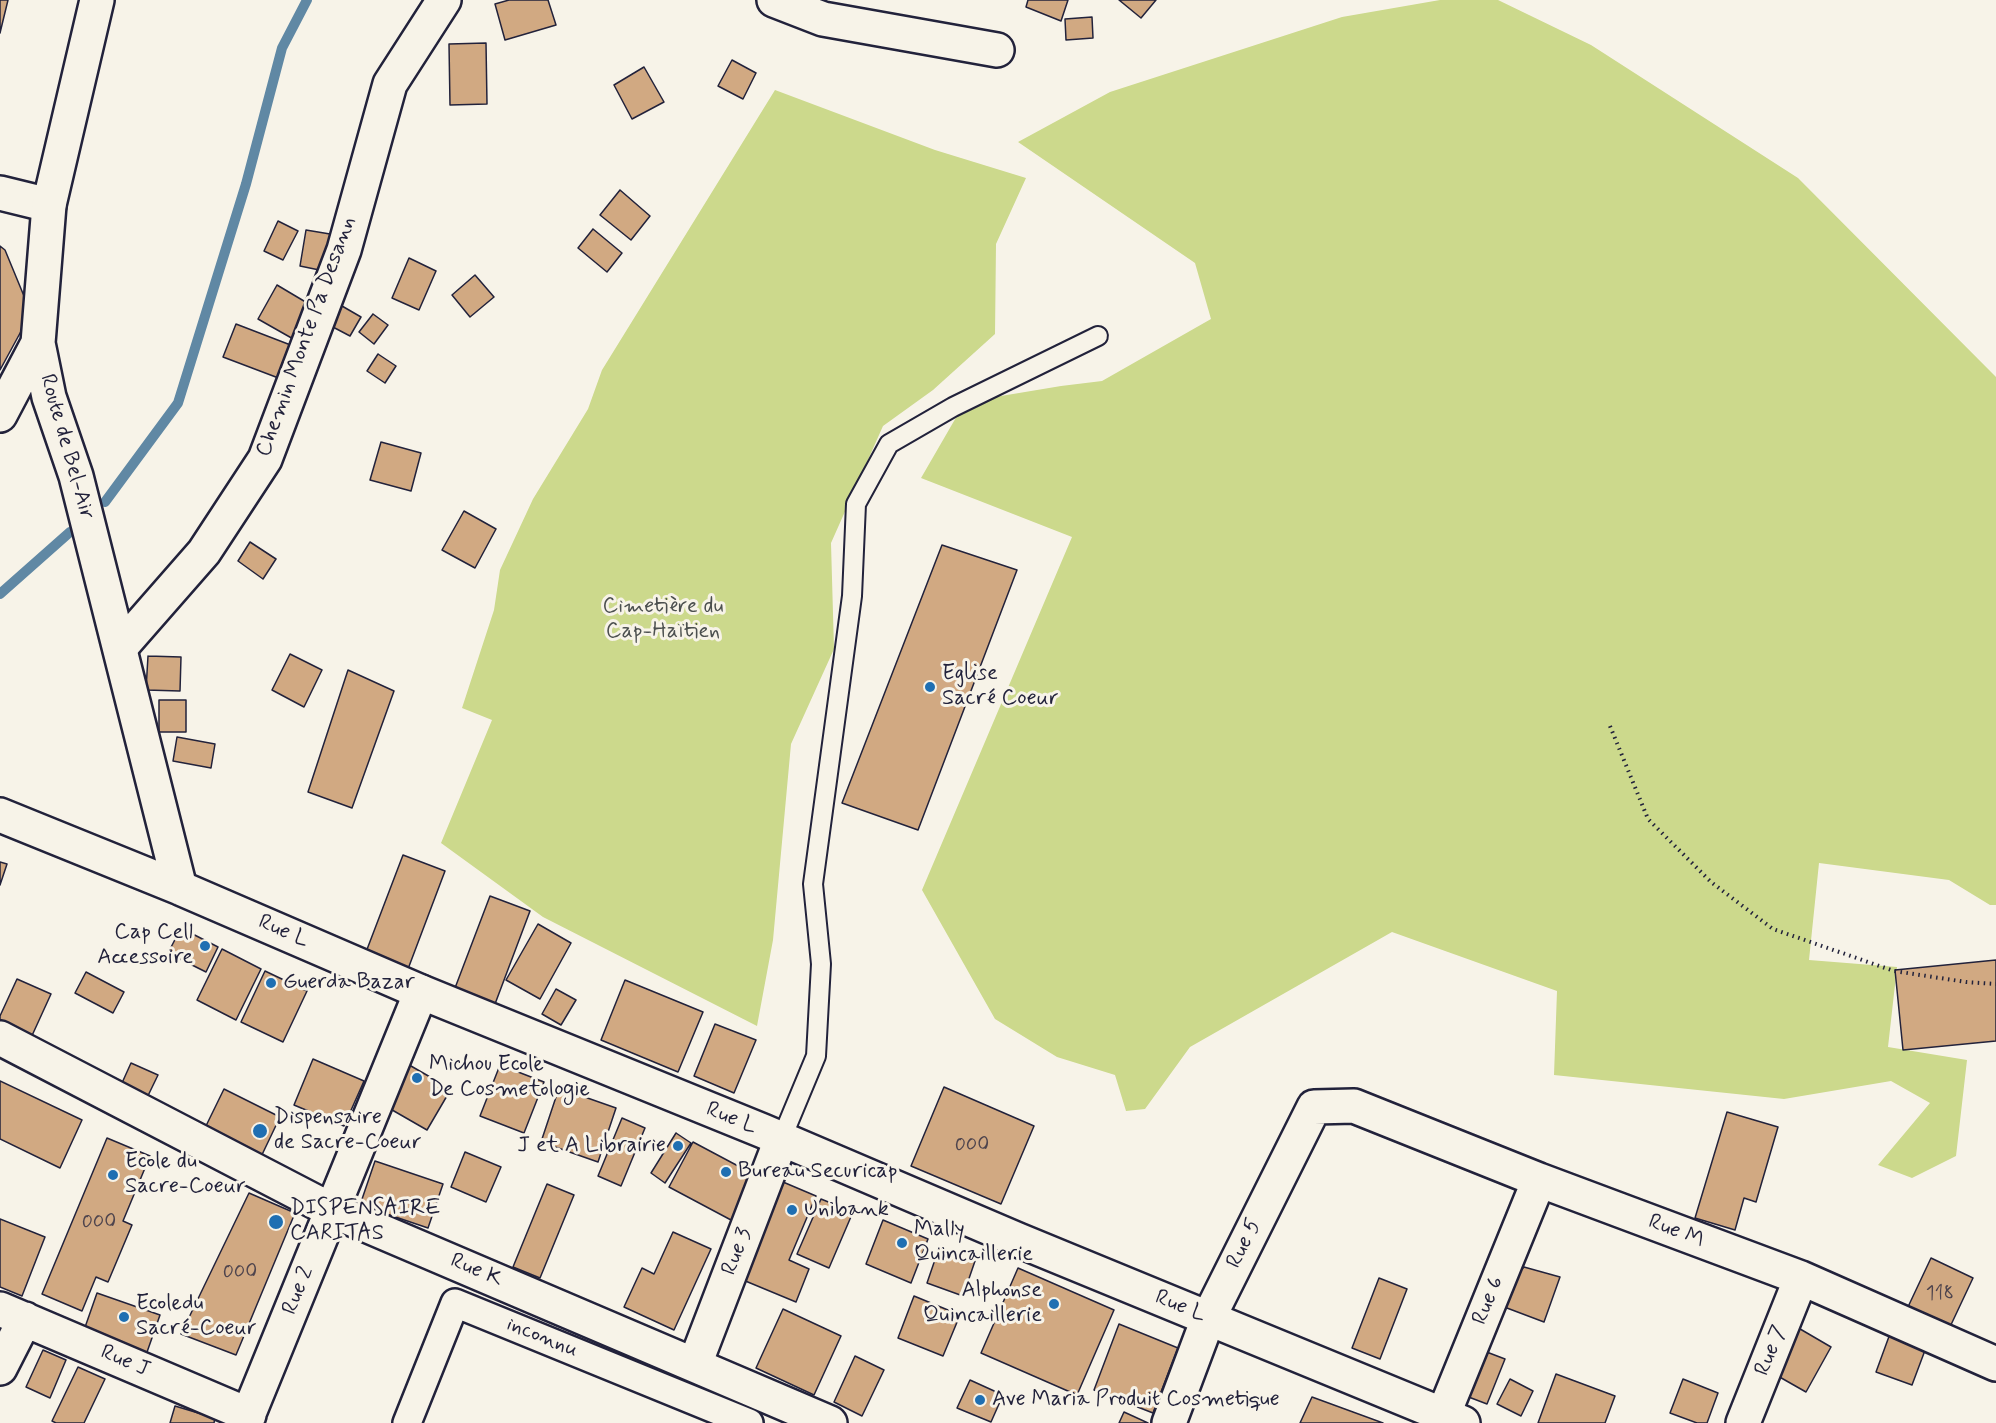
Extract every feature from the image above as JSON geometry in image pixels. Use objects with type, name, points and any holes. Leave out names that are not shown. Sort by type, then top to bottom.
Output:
[{"type":"street","name":"Route de Bel-Air","points":[[97,0],[49,205],[38,343],[49,397],[76,476],[180,888]]},
{"type":"street","name":"Chemin Monte Pa Desann","points":[[120,648],[204,552],[265,459],[344,249],[390,84],[444,0]]},
{"type":"street","points":[[774,0],[823,20],[997,50]]},
{"type":"street","points":[[0,193],[49,205]]},
{"type":"street","points":[[0,415],[38,343]]},
{"type":"street","name":"Rue L","points":[[0,815],[180,888],[421,992],[1449,1420]]},
{"type":"street","name":"Rue 2","points":[[247,1419],[421,992]]},
{"type":"street","name":"Rue K","points":[[0,1038],[331,1210],[830,1423]]},
{"type":"street","name":"Rue M","points":[[1354,1106],[1539,1180],[1801,1278],[1996,1364]]},
{"type":"street","name":"Rue 5","points":[[1169,1423],[1208,1319],[1314,1107],[1354,1106]]},
{"type":"street","name":"Rue 3","points":[[694,1364],[781,1140]]},
{"type":"street","name":"Rue 6","points":[[1449,1420],[1539,1180]]},
{"type":"street","name":"Rue 7","points":[[1743,1423],[1801,1278]]},
{"type":"street","name":"inconnu","points":[[407,1423],[455,1303],[749,1423]]},
{"type":"street","points":[[0,1368],[13,1314]]},
{"type":"street","name":"Rue J","points":[[13,1314],[247,1419]]},
{"type":"lane","points":[[781,1140],[816,1056],[821,964],[813,884],[852,596],[856,504],[889,444],[953,407],[1098,336]]},
{"type":"path","points":[[1610,726],[1648,819],[1711,882],[1773,929],[1894,971],[1966,982],[1996,984]]},
{"type":"green space","points":[[1440,0],[1498,0],[1591,45],[1798,178],[1996,377],[1996,905],[1990,905],[1949,880],[1819,863],[1809,960],[1897,967],[1888,1047],[1967,1060],[1956,1156],[1912,1178],[1878,1165],[1930,1103],[1891,1081],[1784,1099],[1554,1075],[1557,991],[1392,932],[1190,1047],[1145,1109],[1126,1111],[1115,1075],[1057,1057],[995,1019],[922,890],[1072,537],[921,478],[965,402],[1102,381],[1211,319],[1195,263],[1018,142],[1110,92],[1342,17]]},
{"type":"green space","name":"Cimetière du Cap-Haïtien","points":[[775,90],[935,150],[1026,178],[996,244],[995,334],[933,390],[883,426],[831,543],[834,649],[791,744],[773,940],[757,1026],[543,917],[441,843],[492,720],[462,708],[494,610],[500,570],[533,499],[588,409],[602,370]]},
{"type":"building","points":[[0,0],[8,0],[0,33]]},
{"type":"building","points":[[509,0],[548,0],[556,25],[505,40],[495,4]]},
{"type":"building","points":[[1028,0],[1068,0],[1061,21],[1026,7]]},
{"type":"building","points":[[1119,0],[1156,0],[1141,18]]},
{"type":"building","points":[[1092,17],[1093,38],[1066,40],[1065,19]]},
{"type":"building","points":[[486,43],[487,104],[450,105],[449,44]]},
{"type":"building","points":[[732,60],[756,73],[743,99],[718,86]]},
{"type":"building","points":[[644,67],[664,102],[632,119],[614,85]]},
{"type":"building","points":[[620,190],[650,216],[631,240],[600,215]]},
{"type":"building","points":[[278,221],[298,231],[283,260],[264,251]]},
{"type":"building","points":[[593,229],[622,253],[607,272],[578,248]]},
{"type":"building","points":[[306,230],[336,235],[329,272],[300,266]]},
{"type":"building","points":[[0,246],[5,250],[31,313],[0,370]]},
{"type":"building","points":[[409,258],[436,271],[419,310],[392,298]]},
{"type":"building","points":[[475,275],[494,297],[470,317],[452,295]]},
{"type":"building","points":[[277,285],[314,307],[295,340],[258,319]]},
{"type":"building","points":[[342,306],[361,317],[350,336],[331,326]]},
{"type":"building","points":[[373,314],[388,325],[374,344],[359,332]]},
{"type":"building","points":[[236,324],[301,349],[289,382],[223,357]]},
{"type":"building","points":[[378,354],[396,366],[385,383],[367,371]]},
{"type":"building","points":[[381,442],[421,453],[411,491],[370,480]]},
{"type":"building","points":[[464,511],[496,529],[475,568],[442,550]]},
{"type":"building","points":[[250,542],[276,559],[263,579],[238,561]]},
{"type":"building","name":"Eglise Sacré Coeur","points":[[942,545],[1017,570],[918,830],[842,803]]},
{"type":"building","points":[[290,654],[322,670],[304,707],[272,690]]},
{"type":"building","points":[[148,656],[181,657],[180,691],[146,690]]},
{"type":"building","points":[[348,670],[394,691],[352,808],[308,792]]},
{"type":"building","points":[[159,700],[186,700],[186,732],[159,732]]},
{"type":"building","points":[[177,737],[215,744],[211,768],[173,761]]},
{"type":"building","points":[[403,855],[445,871],[408,969],[366,952]]},
{"type":"building","points":[[0,862],[7,864],[0,885]]},
{"type":"building","points":[[490,896],[530,911],[495,1004],[455,988]]},
{"type":"building","points":[[538,924],[571,943],[540,999],[506,980]]},
{"type":"building","points":[[181,928],[218,947],[206,972],[168,953]]},
{"type":"building","points":[[222,949],[261,969],[236,1020],[197,1000]]},
{"type":"building","points":[[1996,960],[1996,1041],[1903,1050],[1895,970]]},
{"type":"building","points":[[265,971],[307,991],[283,1042],[241,1022]]},
{"type":"building","points":[[86,972],[124,992],[113,1013],[75,993]]},
{"type":"building","points":[[17,979],[51,994],[30,1040],[0,1026],[0,1016]]},
{"type":"building","points":[[625,980],[703,1012],[678,1072],[601,1040]]},
{"type":"building","points":[[556,989],[576,1000],[561,1025],[542,1014]]},
{"type":"building","points":[[715,1024],[756,1040],[734,1093],[694,1076]]},
{"type":"building","points":[[313,1059],[364,1081],[344,1126],[294,1105]]},
{"type":"building","points":[[404,1062],[451,1089],[427,1130],[380,1103]]},
{"type":"building","points":[[131,1063],[158,1075],[143,1106],[117,1094]]},
{"type":"building","points":[[500,1065],[544,1082],[524,1133],[480,1116]]},
{"type":"building","points":[[0,1081],[82,1120],[60,1168],[0,1139]]},
{"type":"building","points":[[944,1087],[1034,1126],[1001,1204],[911,1166]]},
{"type":"building","points":[[559,1088],[616,1108],[598,1162],[541,1142]]},
{"type":"building","points":[[224,1089],[280,1117],[259,1161],[203,1132]]},
{"type":"building","points":[[1727,1112],[1778,1127],[1756,1202],[1744,1198],[1735,1230],[1695,1218]]},
{"type":"building","points":[[622,1118],[645,1128],[621,1186],[598,1176]]},
{"type":"building","points":[[676,1133],[691,1143],[665,1183],[651,1173]]},
{"type":"building","points":[[107,1138],[150,1156],[123,1221],[132,1225],[108,1282],[96,1277],[82,1311],[42,1294]]},
{"type":"building","points":[[693,1142],[755,1175],[731,1220],[669,1187]]},
{"type":"building","points":[[465,1152],[501,1167],[486,1202],[451,1187]]},
{"type":"building","points":[[375,1161],[443,1184],[428,1228],[360,1205]]},
{"type":"building","points":[[783,1182],[816,1196],[789,1260],[809,1269],[796,1302],[743,1280]]},
{"type":"building","points":[[547,1184],[574,1195],[540,1278],[513,1267]]},
{"type":"building","points":[[249,1193],[295,1213],[236,1355],[181,1334]]},
{"type":"building","points":[[821,1199],[853,1212],[829,1268],[797,1254]]},
{"type":"building","points":[[0,1219],[45,1237],[22,1296],[0,1287]]},
{"type":"building","points":[[883,1220],[928,1239],[911,1283],[866,1264]]},
{"type":"building","points":[[673,1232],[711,1249],[674,1330],[624,1307],[642,1268],[654,1274]]},
{"type":"building","points":[[939,1248],[975,1261],[963,1296],[927,1283]]},
{"type":"building","points":[[1931,1258],[1973,1278],[1949,1329],[1907,1309]]},
{"type":"building","points":[[1524,1267],[1560,1277],[1544,1322],[1491,1302]]},
{"type":"building","points":[[1018,1268],[1114,1310],[1077,1395],[981,1353]]},
{"type":"building","points":[[1379,1278],[1407,1289],[1380,1359],[1352,1348]]},
{"type":"building","points":[[97,1293],[160,1315],[146,1355],[83,1333]]},
{"type":"building","points":[[914,1296],[960,1315],[943,1356],[898,1338]]},
{"type":"building","points":[[783,1309],[841,1336],[814,1395],[756,1368]]},
{"type":"building","points":[[1119,1324],[1178,1348],[1153,1413],[1094,1390]]},
{"type":"building","points":[[1795,1326],[1831,1347],[1806,1392],[1769,1371]]},
{"type":"building","points":[[1891,1331],[1927,1345],[1912,1385],[1876,1372]]},
{"type":"building","points":[[43,1350],[66,1360],[50,1398],[26,1387]]},
{"type":"building","points":[[1484,1351],[1505,1359],[1487,1404],[1466,1396]]},
{"type":"building","points":[[855,1356],[884,1370],[862,1416],[834,1402]]},
{"type":"building","points":[[78,1367],[105,1379],[84,1423],[56,1423],[52,1421]]},
{"type":"building","points":[[1556,1374],[1615,1396],[1605,1423],[1538,1423]]},
{"type":"building","points":[[1510,1379],[1533,1391],[1521,1416],[1497,1404]]},
{"type":"building","points":[[1683,1379],[1718,1393],[1707,1423],[1697,1423],[1670,1413]]},
{"type":"building","points":[[970,1380],[1003,1395],[991,1422],[957,1408]]},
{"type":"building","points":[[1312,1397],[1383,1423],[1300,1423]]},
{"type":"building","points":[[175,1406],[215,1418],[214,1423],[170,1423]]},
{"type":"building","points":[[1124,1412],[1148,1423],[1119,1423]]},
{"type":"waterway","points":[[105,502],[178,403],[246,184],[282,48],[307,0]]},
{"type":"waterway","points":[[0,594],[70,532]]},
{"type":"place","name":"Eglise Sacré Coeur","points":[[930,687]]},
{"type":"place","name":"Cap Cell Accessoire","points":[[205,946]]},
{"type":"place","name":"Guerda Bazar","points":[[271,983]]},
{"type":"place","name":"Michou Ecole De Cosmetologie","points":[[417,1078]]},
{"type":"place","name":"Dispensaire de Sacre-Coeur","points":[[260,1131]]},
{"type":"place","name":"J et A Librairie","points":[[678,1146]]},
{"type":"place","name":"Bureau Securicap","points":[[726,1172]]},
{"type":"place","name":"Ecole du Sacre-Coeur","points":[[113,1175]]},
{"type":"place","name":"Unibank","points":[[792,1210]]},
{"type":"place","name":"DISPENSAIRE CARITAS","points":[[276,1222]]},
{"type":"place","name":"Mally Quincaillerie","points":[[902,1243]]},
{"type":"place","name":"Alphonse Quincaillerie","points":[[1054,1304]]},
{"type":"place","name":"Ecoledu Sacré-Coeur","points":[[124,1317]]},
{"type":"place","name":"Ave Maria Produit Cosmetique","points":[[980,1400]]}]
